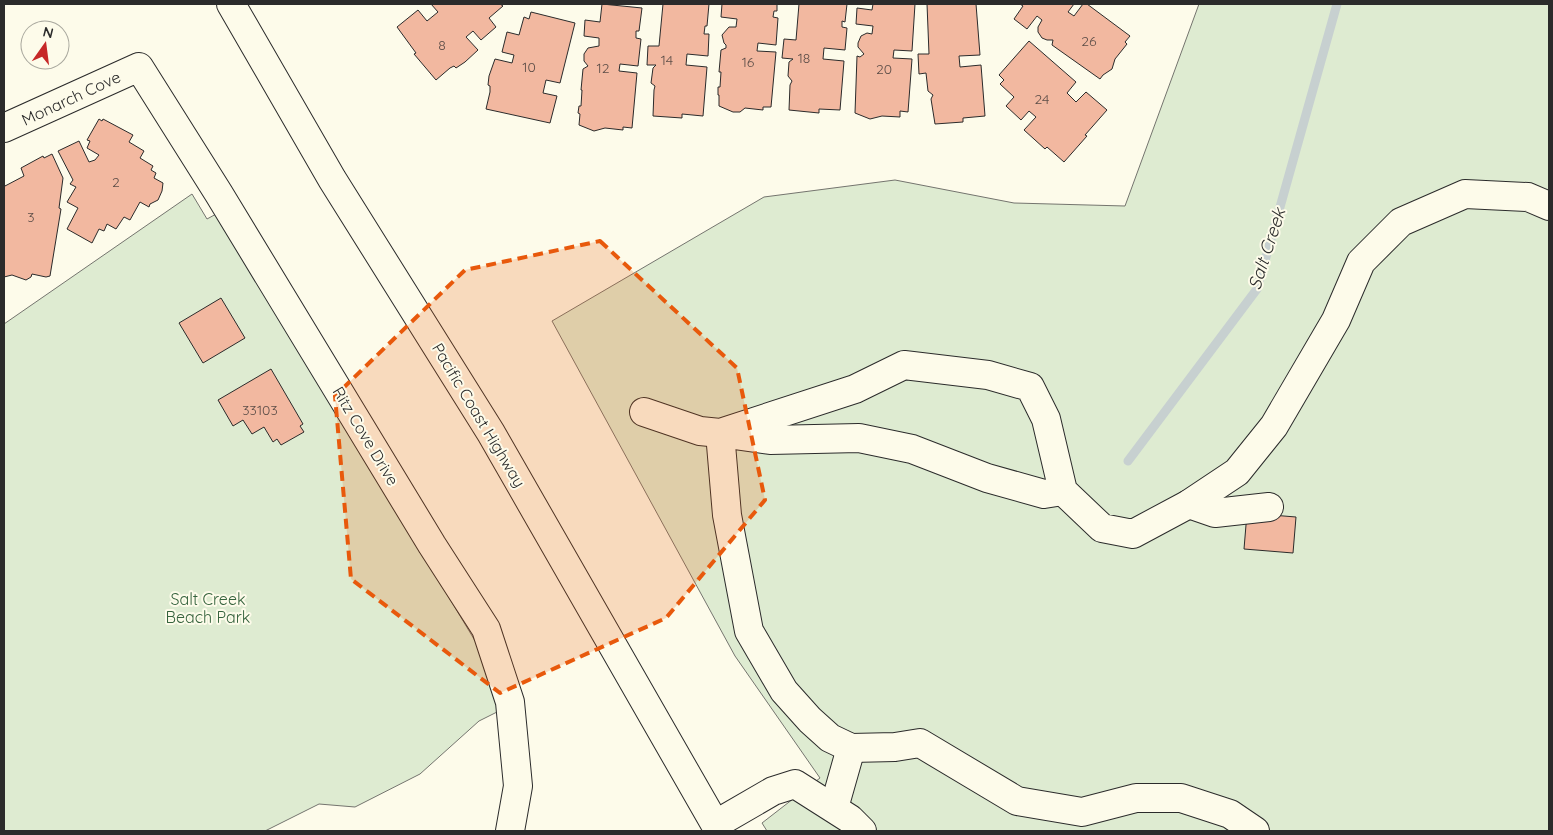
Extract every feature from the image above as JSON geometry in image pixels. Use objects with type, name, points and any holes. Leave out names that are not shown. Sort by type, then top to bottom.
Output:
[{"type":"main road","name":"Pacific Coast Highway","points":[[231,4],[332,179],[491,433],[717,828]]},
{"type":"main road","name":"Monarch Cove","points":[[4,128],[138,67]]},
{"type":"main road","name":"Ritz Cove Drive","points":[[138,67],[220,194],[432,545],[486,630],[510,702],[518,786],[510,831]]},
{"type":"main road","points":[[720,433],[855,389],[904,365],[988,375],[1030,387],[1046,419],[1063,491],[1102,528],[1133,534],[1189,504],[1237,472],[1274,426],[1336,320],[1362,262],[1401,222],[1465,194],[1528,197],[1549,206]]},
{"type":"main road","points":[[644,412],[700,431],[770,440],[859,438],[912,448],[987,478],[1044,494],[1063,491]]},
{"type":"main road","points":[[720,433],[727,515],[749,631],[784,691],[810,720],[830,738],[851,748],[895,747],[920,743],[1017,800],[1082,812],[1136,798],[1181,798],[1230,814],[1255,831]]},
{"type":"main road","points":[[1189,504],[1215,513],[1269,507]]},
{"type":"main road","points":[[834,808],[851,748]]},
{"type":"main road","points":[[717,828],[773,790],[795,784],[850,819],[862,831]]},
{"type":"highlighted area","points":[[600,241],[737,368],[765,500],[666,618],[500,693],[351,579],[335,396],[465,270]]},
{"type":"green space","points":[[1199,4],[1549,4],[1549,831],[767,831],[762,823],[820,778],[735,656],[552,321],[764,197],[895,180],[1014,203],[1125,206]]},
{"type":"green space","name":"Salt Creek Beach Park","points":[[192,194],[207,219],[218,213],[513,704],[479,721],[420,774],[355,807],[319,804],[265,831],[4,831],[4,324]]},
{"type":"building","points":[[431,4],[500,4],[503,6],[489,18],[496,27],[481,40],[473,31],[466,37],[478,50],[465,62],[456,68],[454,66],[450,68],[436,80],[414,54],[416,53],[397,27],[418,10],[427,21],[438,12]]},
{"type":"building","points":[[602,4],[642,8],[639,31],[636,31],[636,38],[641,39],[638,66],[620,64],[619,71],[637,73],[632,128],[623,127],[623,130],[605,128],[594,131],[579,125],[580,114],[578,113],[579,106],[581,106],[583,69],[588,66],[584,61],[584,54],[588,48],[599,46],[599,38],[584,36],[585,20],[600,22]]},
{"type":"building","points":[[663,4],[709,4],[707,26],[705,26],[704,34],[709,34],[708,56],[687,54],[686,65],[707,67],[703,116],[682,114],[682,118],[653,116],[655,86],[651,83],[653,68],[656,65],[647,65],[648,46],[659,46]]},
{"type":"building","points":[[722,4],[777,4],[777,11],[774,11],[773,17],[778,18],[776,45],[758,43],[757,51],[776,52],[771,107],[763,107],[763,110],[745,108],[740,112],[733,112],[719,106],[718,87],[720,87],[721,50],[726,48],[722,35],[729,27],[736,27],[737,19],[721,17]]},
{"type":"building","points":[[799,4],[847,4],[845,22],[842,21],[842,27],[847,28],[845,50],[824,48],[823,59],[844,61],[840,110],[819,109],[819,113],[789,110],[790,85],[792,81],[788,76],[789,62],[793,59],[782,58],[784,39],[796,40]]},
{"type":"building","points":[[873,4],[915,4],[912,51],[894,50],[893,58],[912,59],[908,112],[900,111],[900,117],[882,116],[870,119],[855,113],[857,56],[860,57],[864,54],[858,47],[858,43],[861,36],[867,33],[872,34],[873,26],[856,24],[857,8],[872,10]]},
{"type":"building","points":[[927,4],[976,4],[980,55],[959,56],[960,67],[981,65],[985,116],[963,118],[963,122],[935,124],[931,99],[933,95],[928,91],[926,73],[919,74],[918,54],[929,54]]},
{"type":"building","points":[[1020,4],[1074,4],[1068,12],[1074,16],[1083,4],[1087,4],[1130,36],[1125,42],[1127,44],[1115,59],[1112,69],[1100,79],[1052,45],[1053,40],[1042,38],[1038,32],[1038,27],[1042,20],[1037,16],[1027,29],[1014,19],[1023,6]]},
{"type":"building","points":[[531,12],[575,23],[560,83],[546,80],[543,93],[557,96],[550,123],[486,109],[490,92],[490,86],[488,85],[489,76],[495,59],[512,63],[514,55],[502,52],[507,32],[519,35],[524,17],[529,19]]},
{"type":"building","points":[[1029,41],[1076,82],[1067,93],[1076,102],[1086,92],[1107,110],[1064,162],[1047,147],[1045,149],[1024,130],[1036,117],[1029,111],[1021,120],[1006,106],[1014,97],[1000,84],[1004,80],[999,75]]},
{"type":"building","points":[[99,119],[102,121],[103,119],[133,135],[129,142],[144,151],[140,158],[153,166],[151,170],[156,173],[154,178],[163,183],[158,200],[150,204],[149,207],[140,202],[130,220],[124,217],[116,229],[107,224],[104,231],[99,229],[92,243],[67,229],[78,208],[67,202],[76,187],[70,184],[73,180],[58,151],[79,141],[89,162],[95,160],[99,155],[87,148],[90,141],[87,140]]},
{"type":"building","points":[[52,154],[63,178],[59,208],[61,209],[50,276],[32,274],[26,280],[12,275],[4,277],[4,183],[5,186],[24,176],[21,168],[43,156],[44,158]]},
{"type":"building","points":[[221,298],[245,338],[203,363],[179,323]]},
{"type":"building","points":[[271,369],[303,424],[300,426],[304,432],[281,445],[277,439],[273,442],[264,427],[252,434],[243,420],[233,426],[218,400]]},
{"type":"building","points":[[1247,513],[1296,517],[1293,553],[1244,549]]},
{"type":"waterway","name":"Salt Creek","points":[[1128,461],[1257,289],[1337,4]]}]
